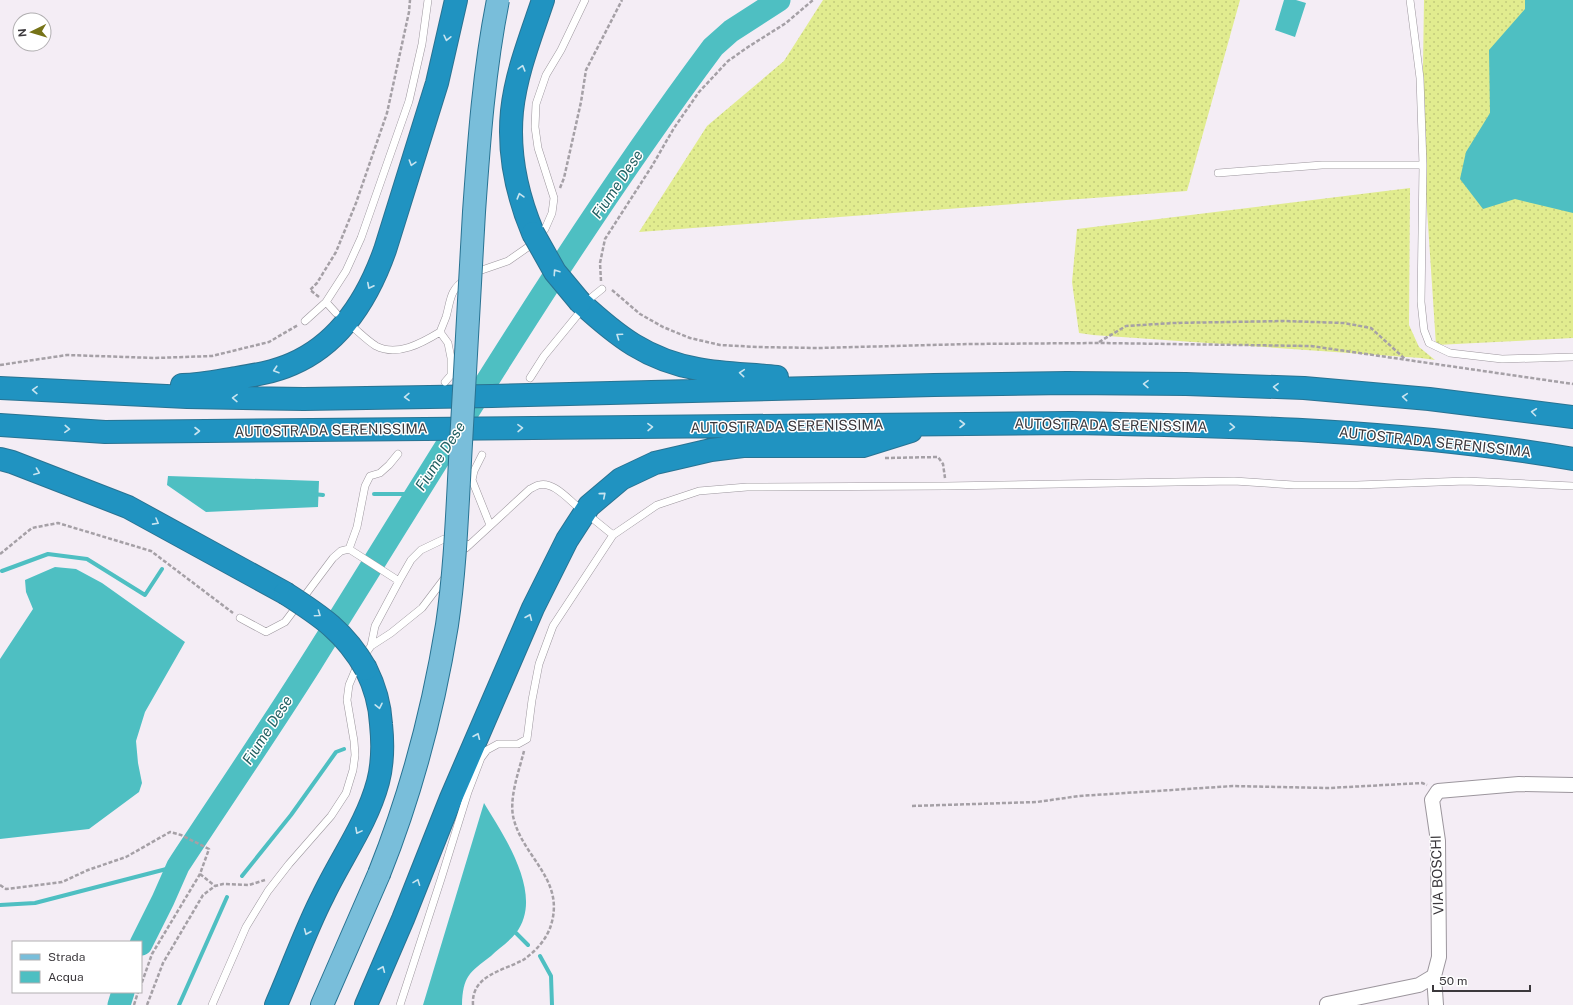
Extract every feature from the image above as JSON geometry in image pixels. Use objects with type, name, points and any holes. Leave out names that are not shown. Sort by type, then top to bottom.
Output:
[{"type":"highway","points":[[68,391],[119,383],[183,385],[264,374],[291,365],[308,357],[337,334],[359,306],[377,272],[437,83],[456,0]]},
{"type":"highway","points":[[543,0],[520,70],[512,111],[512,151],[514,170],[526,217],[533,233],[555,272],[607,327],[635,346],[665,360],[698,369],[779,377],[876,377],[934,384]]},
{"type":"highway","points":[[0,388],[187,397],[304,399],[446,389],[492,396],[934,384],[1186,384],[1304,388],[1430,399],[1573,417]]},
{"type":"highway","name":"AUTOSTRADA SERENISSIMA","points":[[0,425],[105,432],[1071,423],[1289,429],[1420,438],[1573,459]]},
{"type":"highway","points":[[366,1005],[403,919],[451,798],[533,608],[566,540],[589,506],[621,479],[655,463],[711,450],[743,446],[862,446],[933,424]]},
{"type":"highway","points":[[0,459],[12,462],[128,507],[285,593],[327,621],[343,636],[356,651],[373,682],[380,708],[382,733],[382,762],[378,782],[364,818],[322,896],[276,1005]]},
{"type":"main road","points":[[322,1005],[379,874],[402,812],[421,748],[436,689],[447,623],[455,548],[480,130],[490,43],[498,0]]},
{"type":"street","points":[[1438,790],[1519,784],[1573,785]]},
{"type":"street","name":"VIA BOSCHI","points":[[1436,1005],[1434,976],[1439,957],[1438,841],[1432,800],[1438,790]]},
{"type":"street","points":[[1327,1004],[1419,985],[1434,976]]},
{"type":"lane","points":[[305,321],[326,302],[346,272],[361,238],[409,101],[422,44],[428,0]]},
{"type":"lane","points":[[354,328],[376,346],[387,349],[400,349],[422,343],[440,332],[446,316],[449,299],[459,284],[479,271],[508,261],[528,248],[544,229],[552,214],[554,198],[538,148],[535,127],[536,104],[546,75],[561,50],[585,0]]},
{"type":"lane","points":[[1410,0],[1420,78],[1423,165],[1421,302],[1424,330],[1429,343],[1450,353],[1502,359],[1573,357]]},
{"type":"lane","points":[[1218,173],[1322,165],[1423,165]]},
{"type":"lane","points":[[530,378],[544,356],[584,304],[602,289]]},
{"type":"lane","points":[[326,302],[336,313]]},
{"type":"lane","points":[[440,332],[448,343],[451,358],[451,375],[446,389]]},
{"type":"lane","points":[[349,549],[357,527],[365,486],[370,476],[384,469],[398,454]]},
{"type":"lane","points":[[482,455],[474,471],[472,480],[490,525]]},
{"type":"lane","points":[[400,1005],[442,879],[468,792],[481,758],[487,750],[498,744],[518,744],[527,739],[532,700],[539,664],[553,626],[613,535],[657,505],[699,491],[747,487],[946,486],[1234,481],[1294,485],[1357,485],[1466,481],[1573,486]]},
{"type":"lane","points":[[370,646],[391,633],[422,608],[469,545],[530,489],[539,484],[548,485],[556,489],[578,507]]},
{"type":"lane","points":[[592,518],[613,535]]},
{"type":"lane","points":[[212,1005],[246,927],[268,891],[331,816],[346,794],[353,770],[355,755],[347,692],[357,666],[370,646],[375,626],[399,581],[411,560],[421,550],[444,539],[469,545]]},
{"type":"lane","points":[[240,618],[266,632],[285,622],[334,558],[342,551],[349,549],[399,581]]},
{"type":"path","points":[[326,302],[310,290],[317,283],[336,252],[356,203],[387,113],[408,20],[410,0]]},
{"type":"path","points":[[554,198],[559,191],[564,178],[581,102],[586,70],[622,0]]},
{"type":"path","points":[[812,0],[786,23],[728,61],[699,92],[674,128],[652,166],[605,239],[600,263],[602,289],[610,288],[640,314],[663,327],[690,338],[720,345],[757,347],[818,348],[969,344],[1099,343],[1311,346],[1573,384]]},
{"type":"path","points":[[0,365],[67,355],[155,358],[212,356],[269,342],[305,321]]},
{"type":"path","points":[[1099,343],[1126,326],[1173,323],[1284,321],[1344,323],[1371,328],[1406,360]]},
{"type":"path","points":[[878,458],[938,457],[943,464],[946,486]]},
{"type":"path","points":[[0,554],[32,528],[58,523],[151,551],[240,618]]},
{"type":"path","points":[[473,1005],[472,997],[480,984],[494,973],[525,959],[545,938],[551,925],[554,908],[553,896],[548,880],[518,833],[513,818],[512,802],[527,739]]},
{"type":"path","points":[[912,806],[1037,802],[1079,796],[1233,786],[1329,788],[1422,783],[1438,790]]},
{"type":"path","points":[[0,885],[6,889],[62,882],[88,870],[126,857],[170,832],[181,835],[209,849],[200,874],[152,954],[142,982]]},
{"type":"path","points":[[200,874],[215,886]]},
{"type":"path","points":[[147,1005],[162,963],[203,895],[215,886],[223,884],[249,885],[281,874]]},
{"type":"path","points":[[134,1005],[138,993]]},
{"type":"green space","points":[[823,0],[1240,0],[1187,191],[639,232],[707,126],[784,61]]},
{"type":"green space","points":[[1424,0],[1573,0],[1573,338],[1436,345],[1422,134]]},
{"type":"green space","points":[[1410,188],[1409,325],[1419,347],[1435,360],[1079,333],[1072,282],[1077,229]]},
{"type":"water","points":[[1284,0],[1296,0],[1306,3],[1295,37],[1275,30]]},
{"type":"water","points":[[1525,0],[1573,0],[1573,213],[1515,199],[1483,209],[1460,179],[1466,152],[1490,113],[1489,50],[1525,9]]},
{"type":"water","points":[[168,476],[319,481],[318,507],[206,512],[167,485]]},
{"type":"water","points":[[55,567],[76,569],[102,583],[185,642],[145,712],[136,741],[142,783],[139,792],[89,829],[0,839],[0,659],[33,609],[26,592],[25,580]]},
{"type":"water","points":[[484,803],[502,832],[518,866],[524,884],[526,901],[524,918],[516,933],[472,971],[466,981],[462,1005],[423,1005]]},
{"type":"waterway","name":"Fiume Dese","points":[[142,942],[178,866],[294,690],[555,274],[606,197],[713,47],[731,31],[779,0]]},
{"type":"waterway","points":[[313,494],[323,495]]},
{"type":"waterway","points":[[374,494],[416,494]]},
{"type":"waterway","points":[[2,571],[48,554],[87,559],[145,595],[162,569]]},
{"type":"waterway","points":[[242,876],[291,815],[336,752],[344,749]]},
{"type":"waterway","points":[[0,905],[35,903],[178,866]]},
{"type":"waterway","points":[[179,1005],[227,897]]},
{"type":"waterway","points":[[516,933],[528,945]]},
{"type":"waterway","points":[[540,956],[551,976],[552,1005]]},
{"type":"waterway","name":"Fiume Dese","points":[[119,1005],[123,993]]}]
